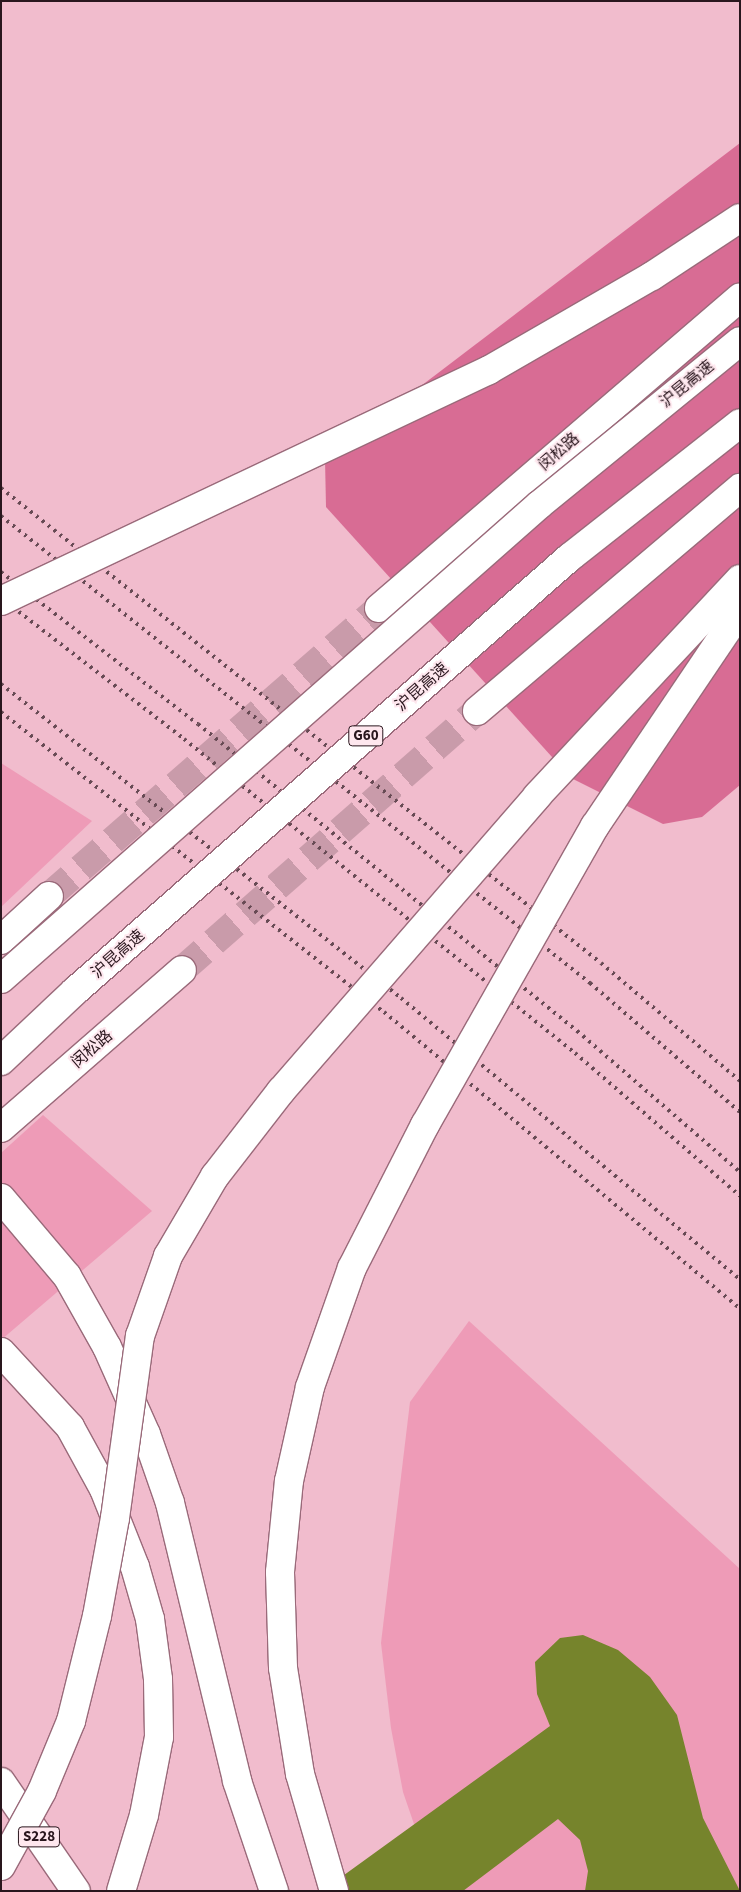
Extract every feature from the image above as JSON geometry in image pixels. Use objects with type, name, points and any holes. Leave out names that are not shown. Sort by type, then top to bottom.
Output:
[{"type":"main road","points":[[1,601],[489,370],[652,276],[740,218]]},
{"type":"main road","name":"闵松路","points":[[379,608],[740,297]]},
{"type":"main road","name":"沪昆高速","points":[[1,979],[539,506],[740,341]]},
{"type":"main road","name":"沪昆高速","points":[[1,1061],[75,992],[570,557],[740,423]]},
{"type":"main road","points":[[477,711],[740,488]]},
{"type":"main road","points":[[1,1866],[42,1791],[71,1721],[96,1616],[115,1518],[140,1336],[168,1256],[215,1176],[281,1091],[537,796],[740,579]]},
{"type":"main road","points":[[334,1891],[300,1774],[283,1668],[281,1563],[289,1481],[310,1387],[352,1268],[434,1109],[594,826],[740,611]]},
{"type":"main road","points":[[1,940],[49,896]]},
{"type":"main road","name":"闵松路","points":[[1,1128],[182,970]]},
{"type":"main road","points":[[1,1198],[67,1276],[107,1347],[146,1434],[170,1503],[237,1781],[274,1891]]},
{"type":"main road","points":[[1,1352],[70,1427],[104,1489],[135,1567],[150,1619],[158,1679],[158,1738],[144,1815],[121,1891]]},
{"type":"main road","name":"S228","points":[[1,1782],[76,1891]]},
{"type":"shaded area","points":[[740,143],[740,785],[702,817],[663,824],[571,778],[326,507],[325,459]]},
{"type":"shaded area","points":[[1,763],[92,821],[1,907]]},
{"type":"shaded area","points":[[43,1115],[152,1211],[1,1340],[1,1153]]},
{"type":"shaded area","points":[[469,1321],[740,1569],[740,1891],[437,1891],[403,1792],[391,1728],[381,1643],[410,1402]]},
{"type":"shaded area","points":[[583,1635],[618,1650],[650,1677],[677,1715],[703,1818],[740,1891],[585,1891],[588,1871],[580,1840],[558,1819],[463,1891],[322,1891],[550,1726],[537,1694],[535,1662],[560,1638]]},
{"type":"tunnel","points":[[49,896],[379,608]]},
{"type":"tunnel","points":[[182,970],[477,711]]},
{"type":"railway","points":[[1,488],[601,963],[740,1081]]},
{"type":"railway","points":[[1,516],[590,983],[740,1112]]},
{"type":"railway","points":[[1,572],[198,724],[583,1036],[740,1172]]},
{"type":"railway","points":[[1,598],[184,739],[575,1053],[740,1196]]},
{"type":"railway","points":[[1,684],[401,998],[740,1279]]},
{"type":"railway","points":[[1,712],[384,1012],[740,1309]]}]
